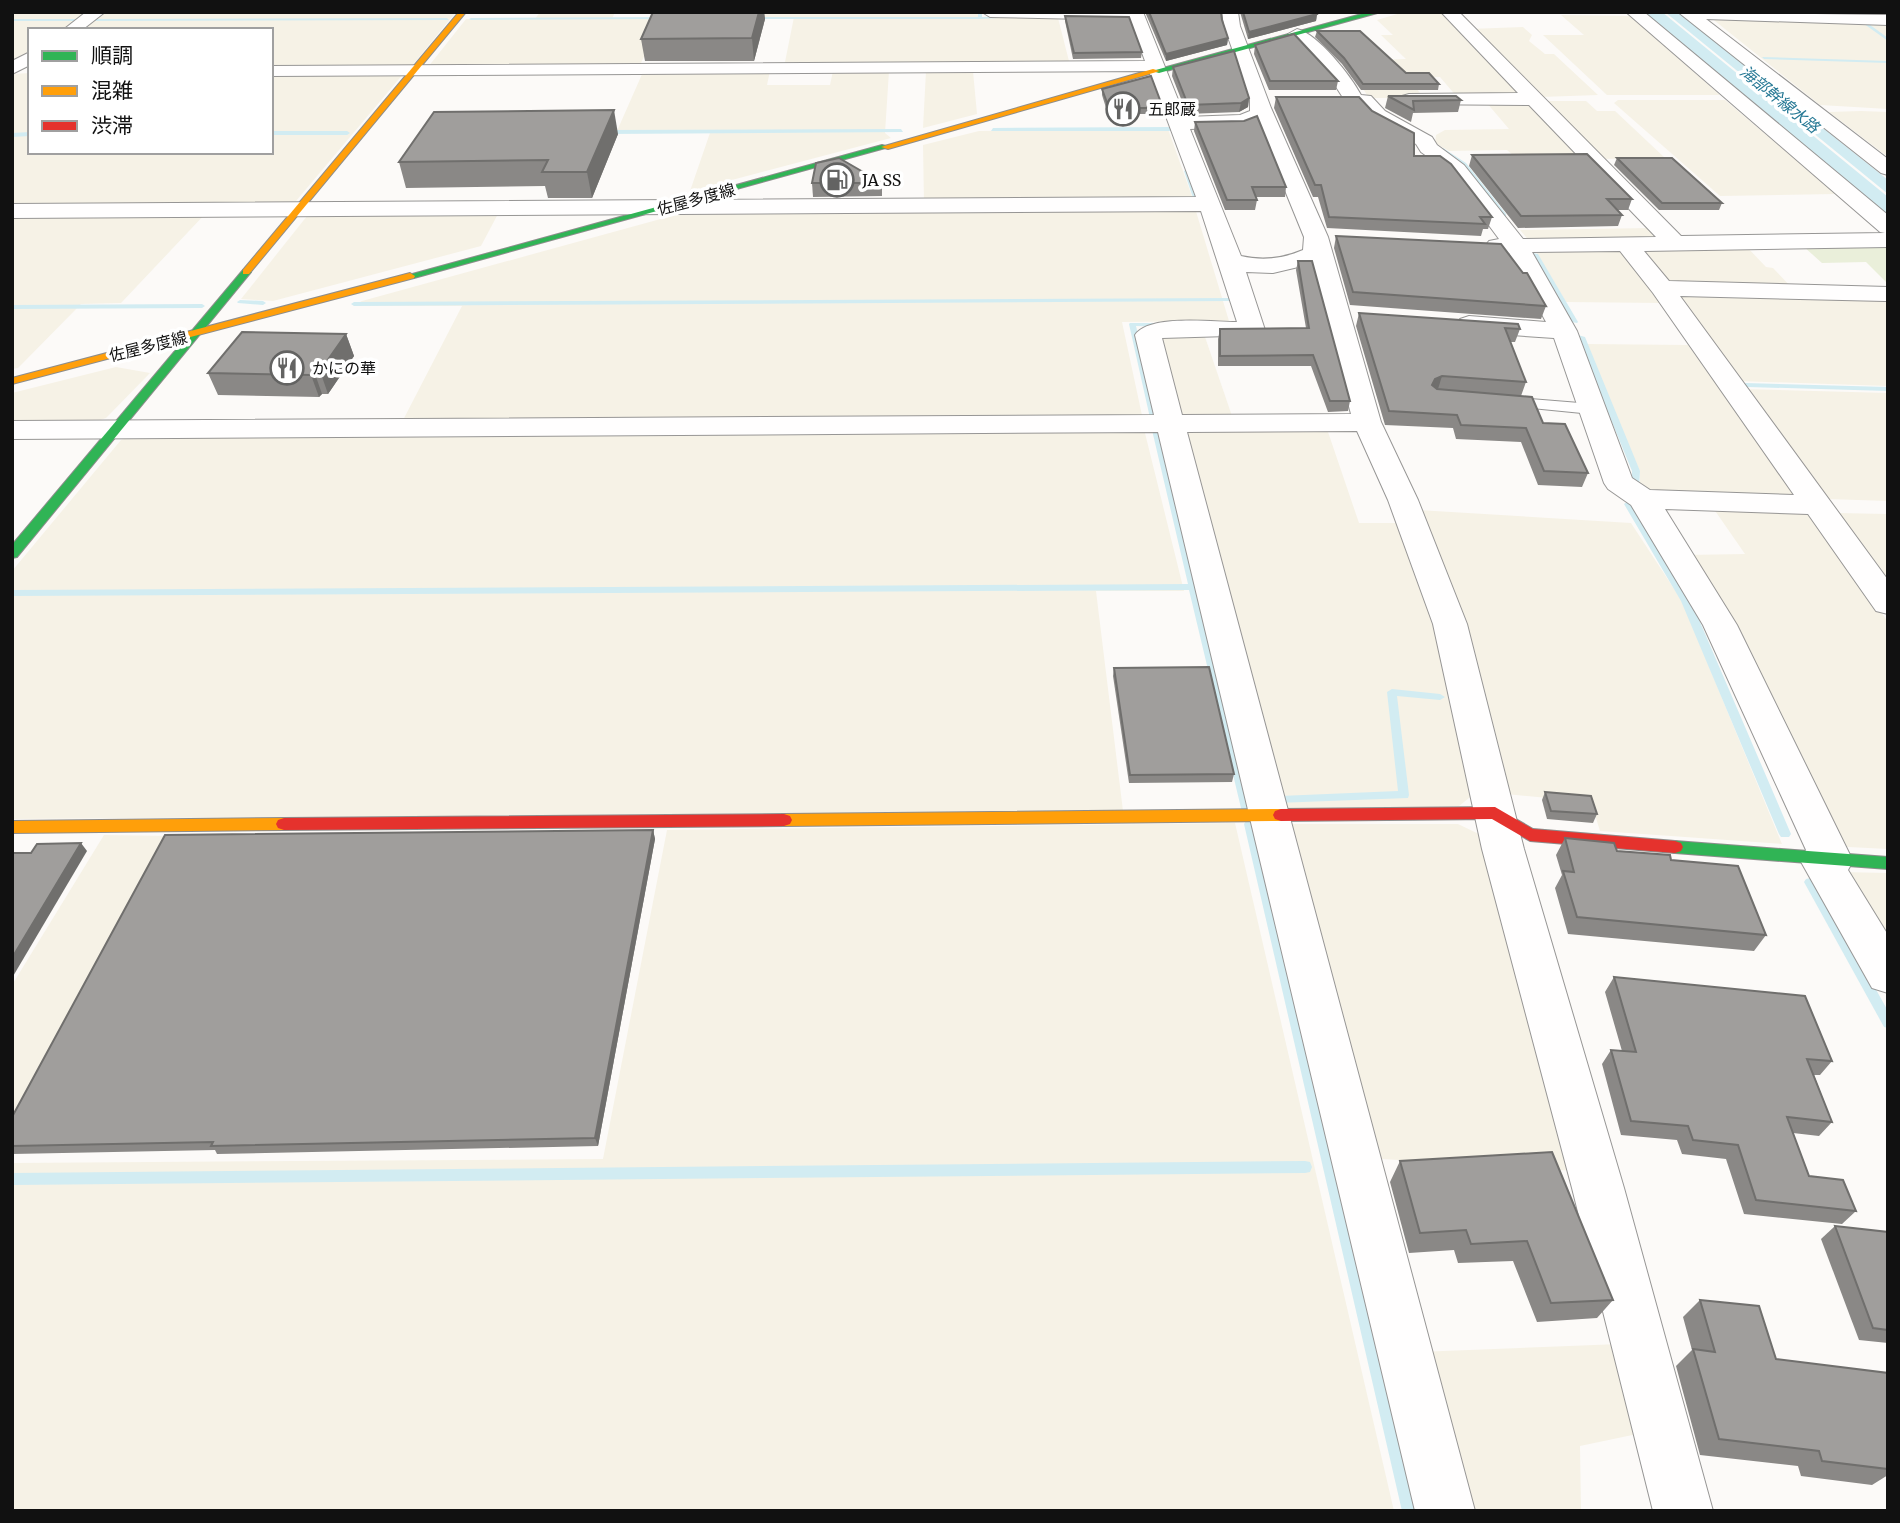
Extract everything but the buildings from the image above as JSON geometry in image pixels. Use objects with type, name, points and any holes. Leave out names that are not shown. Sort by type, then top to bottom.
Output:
[{"type":"street","points":[[74,28],[97,12]]},
{"type":"street","points":[[12,554],[463,12]]},
{"type":"street","points":[[990,12],[1137,16],[1231,261],[1252,330],[1155,330],[1148,335],[1168,423],[1445,1511]]},
{"type":"street","points":[[1230,12],[1241,50],[1330,237],[1350,315],[1367,422],[1404,500],[1450,624],[1495,813],[1683,1511]]},
{"type":"street","name":"佐屋多度線","points":[[12,381],[669,207],[1156,68],[1241,50],[1378,12]]},
{"type":"street","points":[[1449,12],[1676,244]]},
{"type":"street","points":[[1634,12],[1888,227]]},
{"type":"street","points":[[1688,13],[1888,20]]},
{"type":"street","points":[[1688,13],[1888,169]]},
{"type":"street","points":[[1297,34],[1306,38],[1311,47],[1338,71],[1359,100],[1378,115],[1425,141],[1428,148],[1457,169],[1517,247],[1564,331],[1619,483],[1643,499],[1720,625],[1827,861],[1888,975]]},
{"type":"street","points":[[12,71],[28,59]]},
{"type":"street","points":[[273,71],[1156,68]]},
{"type":"street","points":[[1327,100],[1532,99]]},
{"type":"street","points":[[1177,123],[1243,121],[1258,115],[1265,102]]},
{"type":"street","points":[[12,211],[1208,204]]},
{"type":"street","points":[[1231,261],[1248,266],[1283,267],[1314,254],[1330,237]]},
{"type":"street","points":[[1477,245],[1627,246],[1888,240]]},
{"type":"street","points":[[1627,246],[1662,288],[1888,604]]},
{"type":"street","points":[[1662,288],[1885,295]]},
{"type":"street","points":[[1444,322],[1564,331]]},
{"type":"street","points":[[12,430],[1367,422]]},
{"type":"street","points":[[1643,499],[1817,505]]},
{"type":"street","points":[[12,827],[1495,813],[1530,835],[1827,861],[1888,863]]},
{"type":"lane","points":[[1490,401],[1592,410]]},
{"type":"shaded area","points":[[12,12],[92,12],[69,28],[28,28],[28,55],[12,66]]},
{"type":"shaded area","points":[[100,12],[456,12],[411,67],[273,70],[273,28],[78,28]]},
{"type":"shaded area","points":[[540,12],[615,12],[612,19],[656,19],[659,12],[977,12],[979,18],[1058,18],[1070,65],[784,67],[794,17],[663,17],[639,67],[428,67],[466,19],[535,19]]},
{"type":"shaded area","points":[[1404,12],[1442,13],[1521,95],[1458,98],[1440,77],[1408,78],[1424,98],[1369,98],[1356,78],[1371,60],[1406,59],[1381,35],[1393,35],[1377,20]]},
{"type":"shaded area","points":[[1561,15],[1630,16],[1720,95],[1607,95],[1543,35],[1584,35]]},
{"type":"shaded area","points":[[1710,17],[1888,22],[1888,109],[1820,105]]},
{"type":"shaded area","points":[[1523,27],[1532,35],[1529,41],[1545,54],[1554,54],[1598,95],[1541,97],[1469,29]]},
{"type":"shaded area","points":[[770,71],[767,85],[830,85],[833,71],[889,71],[885,133],[891,138],[690,191],[711,130],[617,131],[643,72]]},
{"type":"shaded area","points":[[926,71],[973,71],[977,114],[923,128]]},
{"type":"shaded area","points":[[28,73],[28,154],[273,154],[273,73],[404,73],[296,201],[275,206],[12,207],[12,74]]},
{"type":"shaded area","points":[[1618,100],[1725,100],[1836,194],[1720,196],[1614,103]]},
{"type":"shaded area","points":[[1544,101],[1586,101],[1597,111],[1615,111],[1665,158],[1597,159]]},
{"type":"shaded area","points":[[1486,102],[1530,104],[1577,155],[1514,156],[1507,150],[1449,151],[1435,143],[1436,135],[1445,130],[1509,129]]},
{"type":"shaded area","points":[[1829,112],[1888,112],[1888,157]]},
{"type":"shaded area","points":[[1168,129],[1194,202],[924,204],[923,145],[979,131]]},
{"type":"shaded area","points":[[1195,208],[1229,321],[1122,322],[1143,420],[401,424],[462,306],[353,306],[362,301],[686,212]]},
{"type":"shaded area","points":[[499,212],[481,246],[273,301],[241,299],[307,216]]},
{"type":"shaded area","points":[[206,213],[121,303],[81,304],[18,368],[12,369],[12,214]]},
{"type":"shaded area","points":[[1650,228],[1662,239],[1532,244],[1520,230]]},
{"type":"shaded area","points":[[1746,246],[1794,290],[1666,284],[1644,253],[1651,248]]},
{"type":"shaded area","points":[[1614,249],[1625,253],[1660,303],[1566,302],[1535,250]]},
{"type":"shaded area","points":[[1673,293],[1888,300],[1888,386],[1738,381]]},
{"type":"shaded area","points":[[1204,334],[1233,419],[1174,416],[1160,335]]},
{"type":"shaded area","points":[[1586,344],[1688,345],[1795,491],[1794,499],[1654,495],[1640,488],[1640,472]]},
{"type":"shaded area","points":[[116,367],[150,373],[106,418],[91,423],[12,424],[12,393]]},
{"type":"shaded area","points":[[1744,389],[1888,393],[1888,501],[1827,499]]},
{"type":"shaded area","points":[[1186,428],[1327,429],[1359,523],[1403,523],[1437,628],[1474,794],[1459,806],[1280,812],[1179,434]]},
{"type":"shaded area","points":[[1144,429],[1184,591],[1096,591],[1123,811],[12,819],[12,571],[121,440],[134,436]]},
{"type":"shaded area","points":[[1711,505],[1804,510],[1813,515],[1888,622],[1888,849],[1848,847],[1834,842],[1685,555],[1745,554]]},
{"type":"shaded area","points":[[1418,510],[1631,523],[1682,601],[1782,844],[1600,831],[1591,802],[1506,794]]},
{"type":"shaded area","points":[[1837,513],[1888,514],[1888,581]]},
{"type":"shaded area","points":[[1235,823],[1394,1511],[12,1511],[12,1163],[603,1159],[667,830]]},
{"type":"shaded area","points":[[1291,824],[1458,824],[1485,837],[1576,1171],[1367,1158]]},
{"type":"shaded area","points":[[104,835],[170,836],[12,1118],[12,985]]},
{"type":"shaded area","points":[[1841,872],[1888,873],[1888,951]]},
{"type":"shaded area","points":[[1620,1344],[1642,1433],[1580,1446],[1581,1511],[1459,1511],[1418,1352]]},
{"type":"green space","points":[[1888,244],[1888,284],[1866,262],[1822,263],[1803,246]]},
{"type":"water","points":[[1644,12],[1662,12],[1888,197],[1888,217]]},
{"type":"water","name":"海部幹線水路","points":[[1665,12],[1678,12],[1888,180],[1888,194]]},
{"type":"waterway","points":[[980,12],[980,18]]},
{"type":"waterway","points":[[980,18],[1018,17]]},
{"type":"waterway","points":[[471,19],[663,18]]},
{"type":"waterway","points":[[752,18],[980,18]]},
{"type":"waterway","points":[[92,20],[447,19]]},
{"type":"waterway","points":[[12,20],[80,20]]},
{"type":"waterway","points":[[1862,20],[1888,40]]},
{"type":"waterway","points":[[1764,58],[1888,62]]},
{"type":"waterway","points":[[993,130],[1172,129]]},
{"type":"waterway","points":[[607,132],[901,131]]},
{"type":"waterway","points":[[273,133],[347,133]]},
{"type":"waterway","points":[[12,135],[28,134]]},
{"type":"waterway","points":[[1441,149],[1464,164],[1504,215]]},
{"type":"waterway","points":[[1187,171],[1197,201]]},
{"type":"waterway","points":[[1535,254],[1575,322]]},
{"type":"waterway","points":[[354,304],[1230,299]]},
{"type":"waterway","points":[[240,302],[263,303]]},
{"type":"waterway","points":[[12,307],[202,306]]},
{"type":"waterway","points":[[1154,418],[1132,324],[1167,325]]},
{"type":"waterway","points":[[1581,337],[1636,471],[1636,486]]},
{"type":"waterway","points":[[1748,385],[1888,389]]},
{"type":"waterway","points":[[1156,430],[1246,808]]},
{"type":"waterway","points":[[1628,504],[1686,601],[1785,834]]},
{"type":"waterway","points":[[12,593],[1193,587]]},
{"type":"waterway","points":[[1280,800],[1404,795],[1392,692],[1440,697]]},
{"type":"waterway","points":[[1250,824],[1410,1511]]},
{"type":"waterway","points":[[1810,882],[1888,1023]]},
{"type":"waterway","points":[[12,1179],[1305,1167]]},
{"type":"traffic: fast","points":[[1156,71],[1378,12]]},
{"type":"traffic: fast","points":[[410,276],[885,147]]},
{"type":"traffic: fast","points":[[12,554],[246,272]]},
{"type":"traffic: fast","points":[[1675,847],[1888,863]]},
{"type":"traffic: slow","points":[[246,272],[463,12]]},
{"type":"traffic: slow","points":[[885,147],[1156,71]]},
{"type":"traffic: slow","points":[[12,381],[410,276]]},
{"type":"traffic: slow","points":[[784,820],[1281,815]]},
{"type":"traffic: slow","points":[[12,827],[284,824]]},
{"type":"traffic: jam","points":[[1281,815],[1495,813],[1530,835],[1675,847]]},
{"type":"traffic: jam","points":[[284,824],[784,820]]},
{"type":"place","name":"五郎蔵","points":[[1123,109]]},
{"type":"place","name":"JA SS","points":[[837,180]]},
{"type":"place","name":"かにの華","points":[[287,368]]}]
